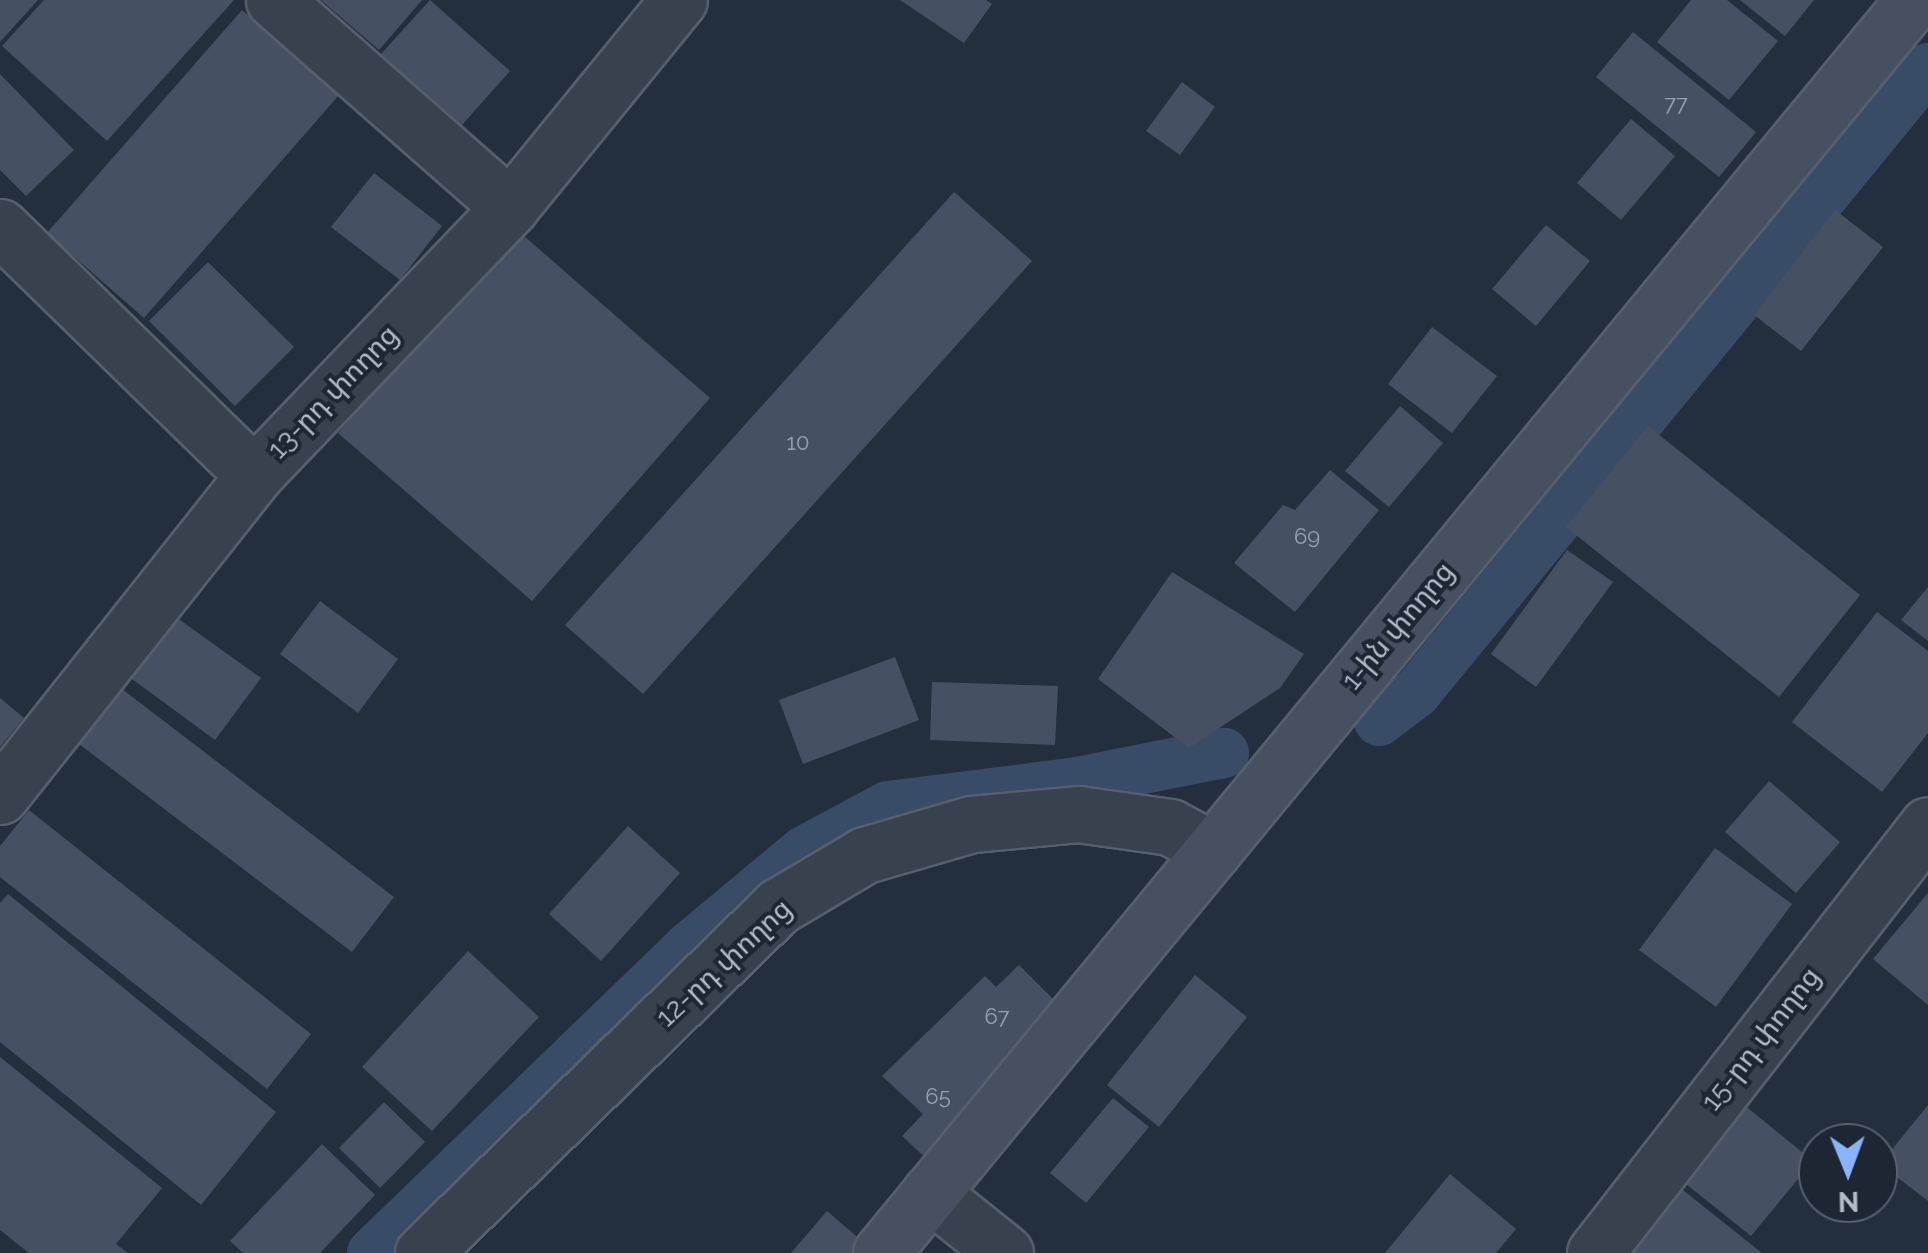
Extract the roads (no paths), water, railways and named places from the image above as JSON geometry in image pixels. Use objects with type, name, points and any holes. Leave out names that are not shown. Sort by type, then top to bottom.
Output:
[{"type":"main road","name":"1-ին փողոց","points":[[881,1253],[1914,0]]},
{"type":"street","points":[[274,0],[510,207]]},
{"type":"street","name":"13-րդ փողոց","points":[[0,796],[254,475],[510,207],[679,0]]},
{"type":"street","points":[[0,227],[254,475]]},
{"type":"street","name":"12-րդ փողոց","points":[[423,1253],[779,906],[864,856],[972,824],[1078,814],[1170,826],[1213,850]]},
{"type":"street","name":"15-րդ փողոց","points":[[1595,1253],[1928,825]]},
{"type":"street","points":[[930,1193],[1005,1253]]},
{"type":"waterway","points":[[1379,721],[1416,693],[1928,68]]},
{"type":"waterway","points":[[372,1253],[690,946],[804,851],[888,806],[1077,782],[1224,753]]}]
